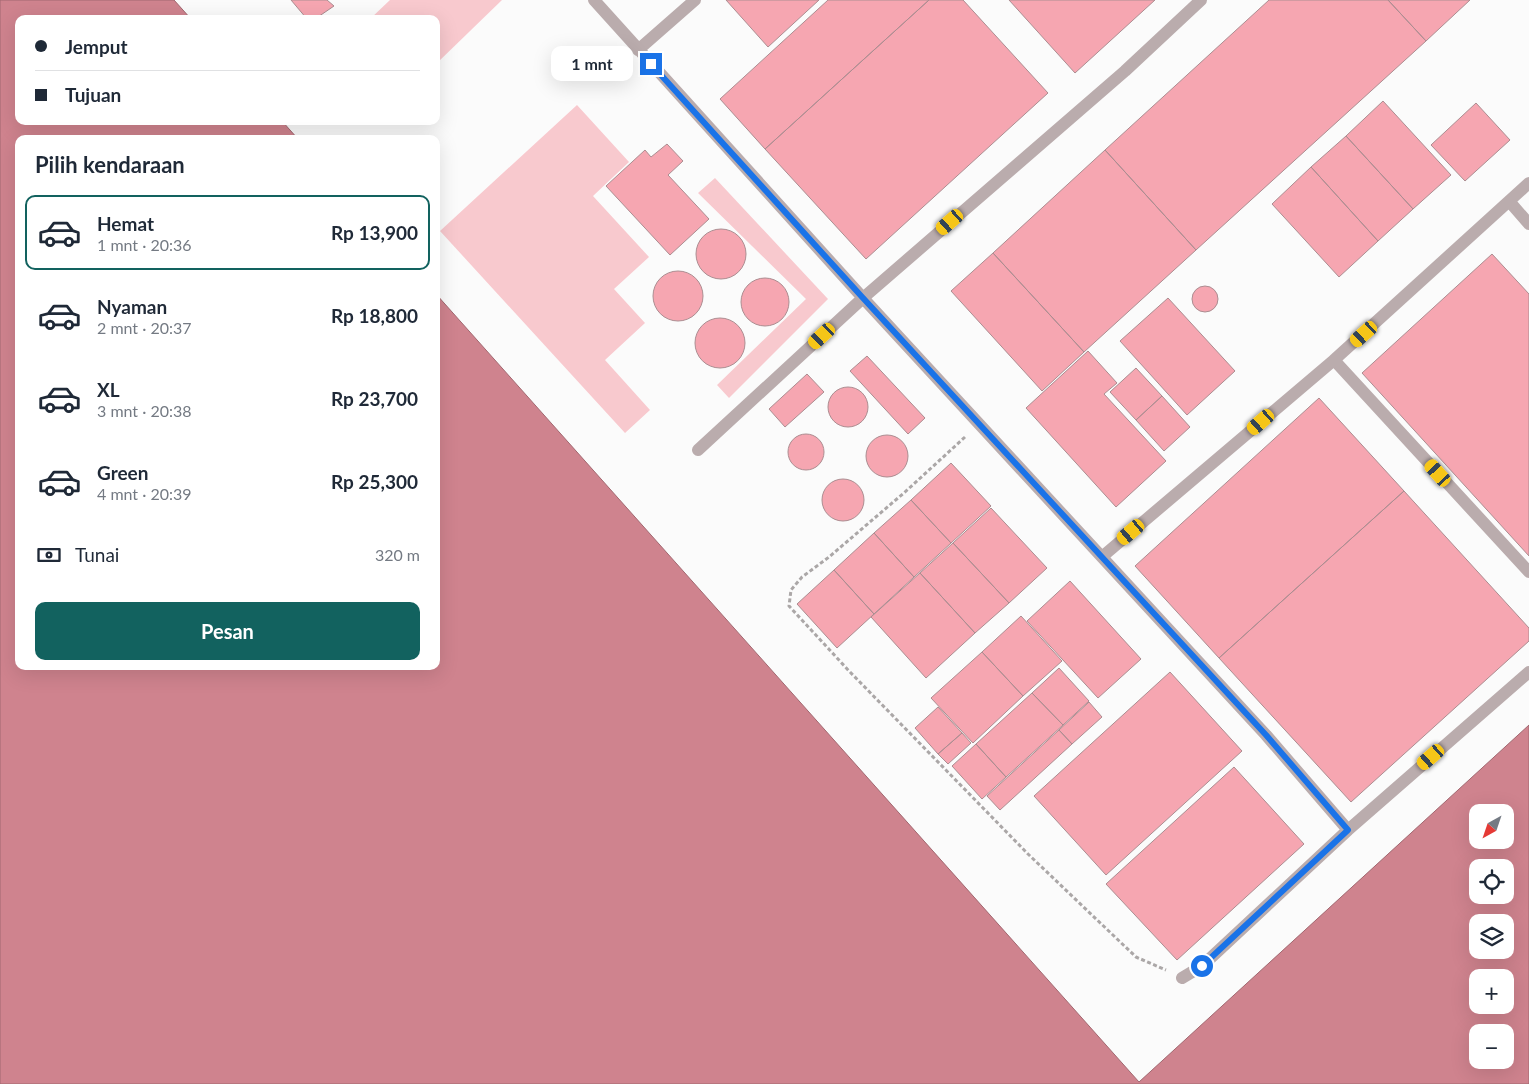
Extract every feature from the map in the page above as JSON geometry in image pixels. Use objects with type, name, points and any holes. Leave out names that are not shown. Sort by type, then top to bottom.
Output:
[{"type":"lane","points":[[594,0],[863,298],[981,423],[1266,735],[1348,830]]},
{"type":"lane","points":[[638,50],[695,0]]},
{"type":"lane","points":[[698,450],[863,298],[1117,77],[1201,0]]},
{"type":"lane","points":[[1103,556],[1334,360],[1529,183]]},
{"type":"lane","points":[[1509,201],[1529,224]]},
{"type":"lane","points":[[1334,360],[1529,572]]},
{"type":"lane","points":[[1182,978],[1202,966],[1348,830],[1529,672]]},
{"type":"path","points":[[981,423],[905,492],[802,577],[791,590],[789,606],[850,672],[1028,854],[1136,957],[1182,978]]},
{"type":"shaded area","points":[[0,0],[174,0],[187,15],[15,15],[15,125],[286,125],[294,135],[15,135],[15,670],[440,670],[440,298],[1139,1082],[1529,725],[1529,1084],[0,1084]]},
{"type":"shaded area","points":[[390,0],[502,0],[440,60],[440,15],[374,15]]},
{"type":"shaded area","points":[[577,105],[629,162],[593,196],[649,257],[614,289],[645,323],[605,360],[650,410],[625,433],[440,231]]},
{"type":"shaded area","points":[[715,178],[828,299],[729,398],[717,385],[806,299],[698,193]]},
{"type":"building","points":[[291,0],[327,0],[334,6],[321,15],[304,15]]},
{"type":"building","points":[[726,0],[819,0],[768,47]]},
{"type":"building","points":[[828,0],[929,0],[765,149],[720,99]]},
{"type":"building","points":[[929,0],[963,0],[1048,93],[866,259],[765,149]]},
{"type":"building","points":[[1009,0],[1155,0],[1075,73]]},
{"type":"building","points":[[1269,0],[1388,0],[1426,41],[1196,250],[1105,150]]},
{"type":"building","points":[[1388,0],[1470,0],[1426,41]]},
{"type":"building","points":[[1383,101],[1451,175],[1413,209],[1346,136]]},
{"type":"building","points":[[1476,103],[1510,140],[1465,181],[1431,145]]},
{"type":"building","points":[[1346,136],[1413,209],[1378,241],[1311,167]]},
{"type":"building","points":[[667,144],[683,161],[668,175],[709,219],[670,255],[606,186],[645,150],[651,157]]},
{"type":"building","points":[[1105,150],[1196,250],[1084,352],[993,253]]},
{"type":"building","points":[[1311,167],[1378,241],[1339,277],[1272,204]]},
{"type":"building","points":[[716,229],[726,229],[739,236],[746,249],[746,259],[739,272],[726,279],[716,279],[707,275],[700,268],[696,259],[696,249],[700,240],[707,233]]},
{"type":"building","points":[[993,253],[1084,352],[1042,391],[951,291]]},
{"type":"building","points":[[1492,254],[1529,294],[1529,556],[1362,373]]},
{"type":"building","points":[[673,271],[683,271],[696,278],[703,291],[703,301],[696,314],[683,321],[673,321],[664,317],[657,310],[653,301],[653,291],[657,282],[664,275]]},
{"type":"building","points":[[765,278],[774,280],[782,285],[787,293],[789,302],[787,311],[782,319],[774,324],[765,326],[756,324],[748,319],[743,311],[741,302],[743,293],[748,285],[756,280]]},
{"type":"building","points":[[1205,286],[1215,289],[1218,299],[1215,309],[1205,312],[1195,309],[1192,299],[1195,289]]},
{"type":"building","points":[[1168,298],[1235,371],[1187,415],[1120,341]]},
{"type":"building","points":[[720,318],[729,320],[740,329],[745,343],[743,352],[734,363],[720,368],[711,366],[700,357],[695,343],[697,334],[706,323]]},
{"type":"building","points":[[1088,351],[1117,383],[1104,394],[1166,461],[1116,507],[1026,408]]},
{"type":"building","points":[[867,356],[925,418],[908,434],[850,371]]},
{"type":"building","points":[[1136,368],[1162,396],[1136,420],[1110,392]]},
{"type":"building","points":[[807,374],[824,392],[785,427],[769,409]]},
{"type":"building","points":[[848,387],[862,393],[868,407],[862,421],[848,427],[834,421],[828,407],[834,393]]},
{"type":"building","points":[[1162,396],[1190,427],[1164,451],[1136,420]]},
{"type":"building","points":[[1319,398],[1404,491],[1219,658],[1135,566]]},
{"type":"building","points":[[806,434],[813,435],[819,439],[823,445],[823,459],[819,465],[813,469],[806,470],[799,469],[793,465],[789,459],[788,452],[789,445],[793,439],[799,435]]},
{"type":"building","points":[[887,435],[902,441],[908,456],[902,471],[887,477],[872,471],[866,456],[872,441]]},
{"type":"building","points":[[951,463],[991,506],[951,543],[911,500]]},
{"type":"building","points":[[839,479],[847,479],[858,485],[864,500],[858,515],[847,521],[839,521],[828,515],[822,504],[822,496],[828,485]]},
{"type":"building","points":[[1404,491],[1529,628],[1529,641],[1351,802],[1219,658]]},
{"type":"building","points":[[911,500],[951,543],[914,577],[874,533]]},
{"type":"building","points":[[991,508],[1047,568],[1009,603],[953,543]]},
{"type":"building","points":[[874,533],[914,577],[874,614],[834,570]]},
{"type":"building","points":[[953,543],[1009,603],[975,633],[920,573]]},
{"type":"building","points":[[834,570],[874,614],[837,648],[797,604]]},
{"type":"building","points":[[920,573],[975,633],[926,678],[871,617]]},
{"type":"building","points":[[1070,581],[1141,659],[1098,698],[1027,621]]},
{"type":"building","points":[[1021,616],[1062,661],[1023,696],[982,652]]},
{"type":"building","points":[[982,652],[1023,696],[973,743],[931,698]]},
{"type":"building","points":[[1059,668],[1089,701],[1063,725],[1032,693]]},
{"type":"building","points":[[1170,672],[1242,751],[1106,875],[1034,796]]},
{"type":"building","points":[[1032,693],[1063,725],[1006,777],[976,744]]},
{"type":"building","points":[[1089,702],[1102,717],[1072,744],[1059,730]]},
{"type":"building","points":[[938,707],[962,733],[938,754],[915,728]]},
{"type":"building","points":[[1059,730],[1072,744],[1000,810],[987,796]]},
{"type":"building","points":[[962,733],[971,743],[948,764],[938,754]]},
{"type":"building","points":[[976,744],[1006,777],[982,799],[952,766]]},
{"type":"building","points":[[1234,767],[1304,844],[1177,960],[1106,884]]},
{"type":"route","points":[[651,64],[863,298],[1033,480],[1266,735],[1348,830],[1202,966]]}]
